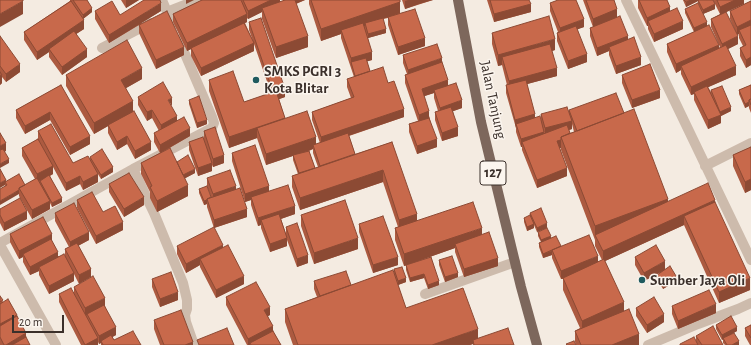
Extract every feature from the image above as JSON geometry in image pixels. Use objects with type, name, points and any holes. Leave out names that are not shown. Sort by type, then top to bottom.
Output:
[{"type":"main road","name":"Jalan Tanjung","points":[[458,0],[480,122],[537,345]]},
{"type":"street","points":[[56,345],[0,244],[133,169],[212,128],[214,123],[162,0]]},
{"type":"street","points":[[102,48],[167,13],[196,0]]},
{"type":"street","points":[[626,0],[751,260]]},
{"type":"street","points":[[705,166],[751,143]]},
{"type":"street","points":[[133,169],[154,213],[183,283],[187,300],[185,315],[186,322],[194,345]]},
{"type":"street","points":[[425,294],[515,262]]},
{"type":"street","points":[[648,345],[751,303]]},
{"type":"building","points":[[0,0],[23,0],[23,1],[0,14]]},
{"type":"building","points":[[73,0],[87,0],[92,8],[83,15]]},
{"type":"building","points":[[144,0],[160,0],[161,3],[109,35],[95,11],[112,1],[120,15]]},
{"type":"building","points":[[202,0],[241,0],[247,14],[187,43],[173,14]]},
{"type":"building","points":[[243,0],[271,0],[248,11]]},
{"type":"building","points":[[285,0],[295,0],[308,36],[276,47],[262,8]]},
{"type":"building","points":[[311,0],[400,0],[400,2],[321,29]]},
{"type":"building","points":[[490,0],[529,0],[531,4],[494,14]]},
{"type":"building","points":[[558,0],[576,0],[584,19],[560,28],[550,3]]},
{"type":"building","points":[[586,0],[614,0],[617,9],[593,19]]},
{"type":"building","points":[[639,0],[667,0],[670,7],[647,18]]},
{"type":"building","points":[[698,0],[713,0],[715,4],[703,10]]},
{"type":"building","points":[[717,0],[735,0],[720,7]]},
{"type":"building","points":[[71,1],[84,20],[37,52],[24,32]]},
{"type":"building","points":[[751,1],[751,20],[737,27],[730,11]]},
{"type":"building","points":[[698,3],[707,22],[694,28],[685,9]]},
{"type":"building","points":[[677,8],[683,21],[654,34],[648,21]]},
{"type":"building","points":[[415,9],[425,38],[398,47],[388,17]]},
{"type":"building","points":[[167,11],[184,47],[156,60],[139,25]]},
{"type":"building","points":[[726,12],[738,36],[722,44],[711,19]]},
{"type":"building","points":[[549,16],[555,39],[498,55],[492,33]]},
{"type":"building","points":[[620,16],[628,36],[597,48],[590,28]]},
{"type":"building","points":[[261,18],[285,89],[276,92],[273,92],[249,22]]},
{"type":"building","points":[[383,18],[386,29],[368,34],[365,23]]},
{"type":"building","points":[[244,23],[254,43],[201,68],[191,48]]},
{"type":"building","points":[[363,23],[372,52],[351,58],[341,30]]},
{"type":"building","points":[[709,25],[719,45],[676,64],[667,44]]},
{"type":"building","points":[[751,25],[751,57],[746,60],[740,48],[746,45],[739,30]]},
{"type":"building","points":[[576,26],[587,54],[568,61],[557,33]]},
{"type":"building","points":[[74,31],[87,49],[62,67],[49,49]]},
{"type":"building","points":[[0,36],[20,64],[6,74],[0,66]]},
{"type":"building","points":[[634,37],[641,57],[616,66],[609,47]]},
{"type":"building","points":[[127,40],[142,68],[121,80],[133,101],[94,123],[66,75]]},
{"type":"building","points":[[437,44],[442,58],[408,70],[403,55]]},
{"type":"building","points":[[550,44],[557,68],[509,81],[502,57]]},
{"type":"building","points":[[726,45],[736,66],[691,87],[681,66]]},
{"type":"building","points":[[366,58],[370,71],[355,76],[351,62]]},
{"type":"building","points":[[442,62],[448,80],[422,89],[429,111],[419,115],[405,75]]},
{"type":"building","points":[[650,64],[660,90],[632,100],[622,75]]},
{"type":"building","points":[[383,67],[388,83],[394,81],[404,109],[321,137],[312,112],[354,97],[347,79]]},
{"type":"building","points":[[233,71],[244,102],[276,91],[285,118],[229,137],[209,80]]},
{"type":"building","points":[[526,80],[535,114],[515,120],[506,85]]},
{"type":"building","points":[[163,82],[172,98],[168,100],[177,116],[161,125],[152,110],[147,112],[138,97]]},
{"type":"building","points":[[456,83],[462,100],[440,108],[434,90]]},
{"type":"building","points":[[61,85],[90,136],[70,147],[50,112],[25,126],[16,110]]},
{"type":"building","points":[[751,85],[751,99],[745,104],[739,90]]},
{"type":"building","points":[[707,86],[721,115],[708,120],[694,92]]},
{"type":"building","points":[[722,86],[731,107],[720,112],[711,90]]},
{"type":"building","points":[[616,93],[624,113],[577,131],[569,110]]},
{"type":"building","points":[[199,96],[207,120],[197,123],[189,100]]},
{"type":"building","points":[[451,107],[458,127],[442,133],[435,112]]},
{"type":"building","points":[[567,107],[572,121],[545,128],[541,114]]},
{"type":"building","points":[[634,109],[668,199],[595,226],[561,137]]},
{"type":"building","points":[[134,111],[151,142],[135,151],[127,136],[117,142],[108,125]]},
{"type":"building","points":[[307,111],[316,137],[266,154],[257,128]]},
{"type":"building","points":[[540,116],[544,132],[521,139],[516,124]]},
{"type":"building","points":[[184,117],[190,128],[160,145],[154,133]]},
{"type":"building","points":[[429,118],[437,139],[417,146],[409,124]]},
{"type":"building","points":[[51,124],[73,163],[88,156],[98,174],[83,182],[80,176],[66,183],[38,131]]},
{"type":"building","points":[[567,125],[570,133],[561,137],[561,140],[557,141],[567,168],[537,180],[522,142]]},
{"type":"building","points":[[215,127],[224,155],[213,159],[204,131]]},
{"type":"building","points":[[0,133],[6,143],[0,146]]},
{"type":"building","points":[[348,133],[355,154],[320,166],[313,145]]},
{"type":"building","points":[[203,137],[212,163],[198,168],[189,142]]},
{"type":"building","points":[[38,139],[53,166],[37,174],[22,148]]},
{"type":"building","points":[[392,142],[417,214],[399,220],[383,170],[300,198],[292,176]]},
{"type":"building","points":[[255,145],[269,186],[245,194],[232,153]]},
{"type":"building","points":[[751,147],[751,179],[745,182],[733,155]]},
{"type":"building","points":[[170,148],[188,185],[157,201],[150,187],[152,186],[141,163]]},
{"type":"building","points":[[3,149],[9,159],[0,164],[0,150]]},
{"type":"building","points":[[102,149],[113,167],[101,175],[90,157]]},
{"type":"building","points":[[309,151],[315,168],[299,173],[293,155]]},
{"type":"building","points":[[188,155],[195,169],[183,175],[177,162]]},
{"type":"building","points":[[0,169],[6,180],[0,183]]},
{"type":"building","points":[[230,170],[236,186],[213,194],[207,178]]},
{"type":"building","points":[[129,173],[144,197],[124,209],[109,184]]},
{"type":"building","points":[[19,174],[25,185],[0,201],[0,189],[7,185],[5,182]]},
{"type":"building","points":[[49,175],[62,198],[52,203],[40,181]]},
{"type":"building","points":[[37,178],[50,201],[32,210],[19,188]]},
{"type":"building","points":[[708,183],[715,200],[603,251],[595,235]]},
{"type":"building","points":[[288,185],[295,206],[258,218],[251,197]]},
{"type":"building","points":[[207,186],[211,197],[204,201],[199,189]]},
{"type":"building","points":[[240,188],[247,209],[214,220],[207,199]]},
{"type":"building","points":[[92,192],[103,212],[115,206],[123,222],[96,236],[77,200]]},
{"type":"building","points":[[20,198],[27,211],[4,223],[0,215],[0,209]]},
{"type":"building","points":[[345,200],[358,238],[314,253],[301,215]]},
{"type":"building","points":[[473,202],[482,228],[404,254],[395,228]]},
{"type":"building","points":[[715,202],[750,278],[719,292],[684,216]]},
{"type":"building","points":[[74,203],[89,232],[70,242],[55,213]]},
{"type":"building","points":[[541,208],[547,223],[537,228],[530,213]]},
{"type":"building","points":[[279,214],[287,238],[270,244],[261,220]]},
{"type":"building","points":[[530,215],[534,224],[527,227],[524,218]]},
{"type":"building","points":[[383,216],[398,257],[373,265],[359,224]]},
{"type":"building","points":[[43,217],[52,234],[19,251],[10,234]]},
{"type":"building","points":[[297,223],[308,255],[297,259],[286,227]]},
{"type":"building","points":[[214,227],[223,245],[186,264],[177,246]]},
{"type":"building","points":[[547,228],[551,236],[541,240],[538,232]]},
{"type":"building","points":[[489,232],[498,258],[464,269],[455,244]]},
{"type":"building","points":[[589,235],[598,256],[561,271],[552,250]]},
{"type":"building","points":[[556,236],[561,246],[543,254],[539,243]]},
{"type":"building","points":[[51,239],[58,252],[30,267],[23,254]]},
{"type":"building","points":[[77,243],[91,269],[79,275],[65,249]]},
{"type":"building","points":[[228,245],[244,276],[216,290],[200,259]]},
{"type":"building","points":[[656,245],[665,261],[644,273],[635,257]]},
{"type":"building","points":[[64,254],[74,273],[49,286],[39,267]]},
{"type":"building","points":[[452,256],[458,273],[445,277],[439,260]]},
{"type":"building","points":[[431,257],[439,281],[428,285],[424,274],[410,278],[406,265]]},
{"type":"building","points":[[604,259],[624,302],[582,321],[563,278]]},
{"type":"building","points":[[670,266],[676,276],[663,285],[657,275]]},
{"type":"building","points":[[402,267],[406,278],[398,281],[394,269]]},
{"type":"building","points":[[393,270],[406,308],[463,288],[478,329],[432,345],[298,345],[285,309]]},
{"type":"building","points":[[346,271],[351,285],[320,296],[314,281]]},
{"type":"building","points":[[171,272],[178,292],[160,299],[152,279]]},
{"type":"building","points":[[93,276],[105,298],[85,308],[74,287]]},
{"type":"building","points":[[256,282],[270,307],[264,310],[273,326],[248,339],[226,297]]},
{"type":"building","points":[[71,288],[98,338],[85,345],[59,294]]},
{"type":"building","points":[[709,290],[716,304],[678,321],[672,306]]},
{"type":"building","points":[[654,297],[664,314],[647,325],[636,308]]},
{"type":"building","points":[[8,299],[17,315],[0,324],[0,304]]},
{"type":"building","points":[[104,305],[116,327],[99,336],[87,314]]},
{"type":"building","points":[[629,309],[639,334],[612,345],[581,345],[575,331]]},
{"type":"building","points":[[181,310],[193,342],[185,345],[164,345],[154,320]]},
{"type":"building","points":[[17,316],[26,333],[4,345],[0,337],[0,326]]},
{"type":"building","points":[[731,316],[737,327],[722,335],[716,325]]},
{"type":"building","points":[[751,325],[751,338],[745,328]]},
{"type":"building","points":[[713,326],[723,345],[702,345],[696,336]]},
{"type":"building","points":[[227,328],[234,345],[199,345],[197,340]]},
{"type":"building","points":[[508,328],[514,345],[474,345],[473,340]]},
{"type":"building","points":[[133,331],[141,345],[103,345],[101,341],[111,335],[114,340]]},
{"type":"building","points":[[273,331],[281,345],[251,345],[250,343]]},
{"type":"building","points":[[734,333],[739,341],[732,345],[727,345],[723,338]]},
{"type":"building","points":[[26,337],[30,345],[12,345]]},
{"type":"building","points":[[694,337],[698,345],[680,345],[680,344]]},
{"type":"building","points":[[574,341],[576,345],[566,344]]},
{"type":"place","name":"SMKS PGRI 3 Kota Blitar","points":[[256,80]]},
{"type":"place","name":"Sumber Jaya Oli","points":[[642,280]]}]
